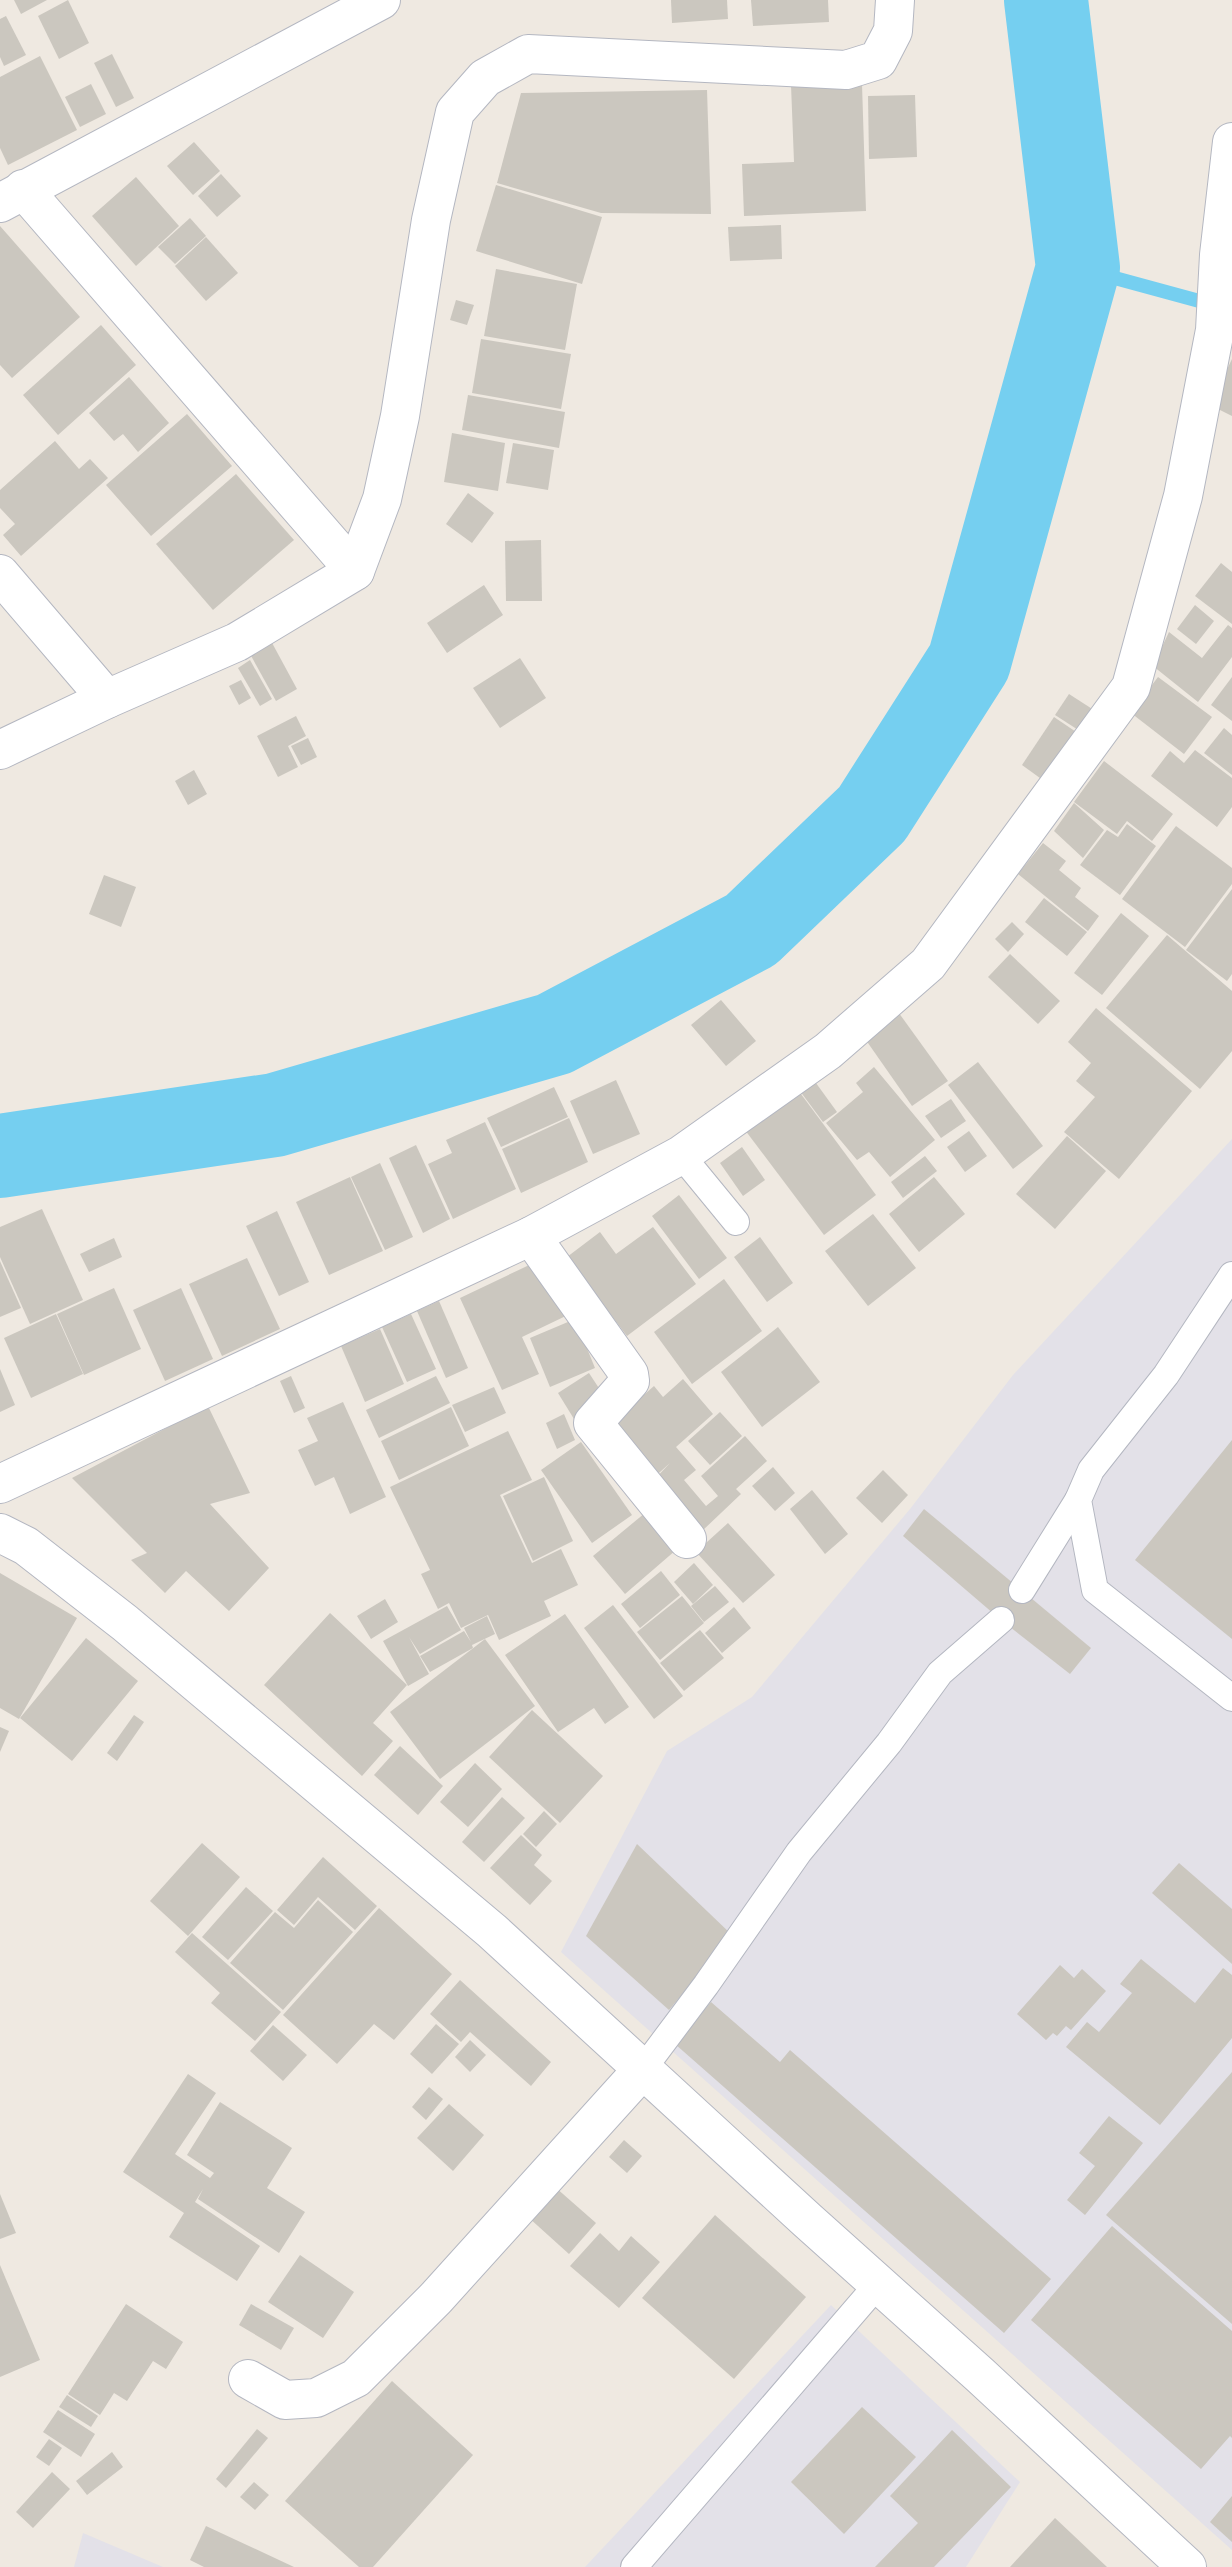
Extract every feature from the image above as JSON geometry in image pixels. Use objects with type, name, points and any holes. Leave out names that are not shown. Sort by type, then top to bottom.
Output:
[{"type":"street","points":[[355,571],[12,196],[381,0]]},
{"type":"street","points":[[0,750],[237,642],[355,571],[382,499],[400,416],[431,219],[455,112],[485,78],[528,54],[846,70],[878,60],[893,31],[895,0]]},
{"type":"street","points":[[0,1484],[531,1236],[681,1155],[828,1051],[928,964],[1131,687],[1183,496],[1215,330],[1232,142]]},
{"type":"street","points":[[0,574],[107,699]]},
{"type":"street","points":[[531,1236],[629,1374],[630,1381],[593,1423],[687,1539]]},
{"type":"street","points":[[0,1533],[26,1546],[125,1623],[492,1931],[1187,2567]]},
{"type":"street","points":[[248,2379],[285,2400],[316,2398],[356,2378],[436,2298],[643,2069]]},
{"type":"lane","points":[[681,1155],[736,1222]]},
{"type":"lane","points":[[1022,1590],[1079,1500],[1091,1470],[1166,1375],[1232,1275]]},
{"type":"lane","points":[[1079,1500],[1095,1590],[1232,1698]]},
{"type":"lane","points":[[643,2069],[706,1985],[799,1852],[889,1743],[940,1673],[1000,1620]]},
{"type":"lane","points":[[640,2565],[878,2284]]},
{"type":"shaded area","points":[[1232,1139],[1232,2550],[561,1952],[667,1751],[752,1697],[910,1509],[1013,1375]]},
{"type":"shaded area","points":[[831,2305],[1020,2482],[966,2567],[585,2567]]},
{"type":"shaded area","points":[[83,2533],[163,2567],[74,2567]]},
{"type":"building","points":[[14,0],[47,0],[21,14]]},
{"type":"building","points":[[68,0],[89,43],[59,59],[38,16]]},
{"type":"building","points":[[671,0],[727,0],[728,19],[672,23]]},
{"type":"building","points":[[751,0],[828,0],[829,22],[753,26]]},
{"type":"building","points":[[6,16],[26,55],[4,66],[0,57],[0,19]]},
{"type":"building","points":[[112,54],[134,98],[116,107],[94,63]]},
{"type":"building","points":[[40,56],[77,130],[8,165],[0,148],[0,77]]},
{"type":"building","points":[[91,84],[106,114],[80,127],[65,97]]},
{"type":"building","points":[[862,84],[866,211],[744,216],[742,164],[794,162],[791,85]]},
{"type":"building","points":[[707,90],[711,214],[601,213],[497,183],[521,93]]},
{"type":"building","points":[[915,95],[917,157],[869,159],[868,96]]},
{"type":"building","points":[[194,142],[220,171],[193,195],[167,166]]},
{"type":"building","points":[[221,174],[241,196],[217,217],[198,196]]},
{"type":"building","points":[[136,177],[179,226],[136,266],[92,216]]},
{"type":"building","points":[[496,185],[602,217],[582,284],[476,251]]},
{"type":"building","points":[[190,218],[206,236],[175,264],[158,247]]},
{"type":"building","points":[[781,225],[782,259],[730,261],[728,227]]},
{"type":"building","points":[[0,226],[80,317],[12,378],[0,365]]},
{"type":"building","points":[[206,237],[238,273],[206,301],[175,266]]},
{"type":"building","points":[[496,269],[577,284],[565,350],[484,336]]},
{"type":"building","points":[[456,300],[474,305],[467,325],[450,320]]},
{"type":"building","points":[[101,325],[136,365],[58,435],[23,395]]},
{"type":"building","points":[[481,339],[571,354],[561,409],[472,393]]},
{"type":"building","points":[[1232,359],[1232,416],[1210,405]]},
{"type":"building","points":[[129,377],[169,423],[138,452],[123,434],[114,441],[89,413]]},
{"type":"building","points":[[468,395],[565,412],[559,448],[462,430]]},
{"type":"building","points":[[187,414],[232,466],[151,536],[106,485]]},
{"type":"building","points":[[452,433],[505,443],[498,491],[444,482]]},
{"type":"building","points":[[55,441],[79,469],[90,459],[108,478],[21,556],[3,535],[15,524],[0,508],[0,490]]},
{"type":"building","points":[[513,443],[554,450],[548,490],[506,483]]},
{"type":"building","points":[[236,474],[294,540],[213,610],[156,544]]},
{"type":"building","points":[[468,493],[494,513],[472,543],[446,524]]},
{"type":"building","points":[[541,540],[542,601],[506,601],[505,541]]},
{"type":"building","points":[[1221,563],[1232,572],[1232,624],[1195,596]]},
{"type":"building","points":[[484,585],[503,615],[447,653],[427,623]]},
{"type":"building","points":[[1195,605],[1214,621],[1196,644],[1177,629]]},
{"type":"building","points":[[1228,625],[1232,628],[1232,657],[1198,702],[1153,666],[1169,632],[1202,658]]},
{"type":"building","points":[[271,641],[297,689],[276,701],[250,654]]},
{"type":"building","points":[[520,658],[546,698],[500,728],[473,688]]},
{"type":"building","points":[[250,660],[272,699],[260,706],[238,668]]},
{"type":"building","points":[[1158,677],[1212,717],[1184,754],[1131,713]]},
{"type":"building","points":[[1232,677],[1232,721],[1211,705]]},
{"type":"building","points":[[241,680],[251,698],[239,705],[229,686]]},
{"type":"building","points":[[1069,694],[1100,714],[1086,735],[1055,715]]},
{"type":"building","points":[[296,716],[306,736],[288,746],[298,767],[278,777],[257,736]]},
{"type":"building","points":[[1054,717],[1085,738],[1051,786],[1022,765]]},
{"type":"building","points":[[1224,728],[1232,735],[1232,775],[1204,753]]},
{"type":"building","points":[[308,738],[317,757],[301,765],[291,746]]},
{"type":"building","points":[[1195,750],[1232,778],[1232,807],[1217,827],[1151,776],[1170,751],[1184,763]]},
{"type":"building","points":[[1104,761],[1173,814],[1152,841],[1127,821],[1117,834],[1074,802]]},
{"type":"building","points":[[194,770],[207,794],[188,805],[175,781]]},
{"type":"building","points":[[1074,803],[1104,830],[1083,858],[1054,831]]},
{"type":"building","points":[[1127,824],[1156,846],[1120,895],[1080,865],[1107,830],[1118,837]]},
{"type":"building","points":[[1176,826],[1232,868],[1232,884],[1185,947],[1122,899]]},
{"type":"building","points":[[1043,843],[1066,861],[1059,870],[1081,888],[1075,897],[1099,916],[1088,931],[1018,874]]},
{"type":"building","points":[[104,875],[136,887],[121,927],[89,914]]},
{"type":"building","points":[[1232,889],[1232,974],[1227,981],[1186,950]]},
{"type":"building","points":[[1044,898],[1087,932],[1067,956],[1025,922]]},
{"type":"building","points":[[1121,913],[1149,936],[1102,995],[1074,973]]},
{"type":"building","points":[[1012,922],[1024,934],[1008,952],[995,939]]},
{"type":"building","points":[[1167,935],[1232,991],[1232,1051],[1200,1089],[1106,1008]]},
{"type":"building","points":[[1010,954],[1060,1001],[1038,1024],[988,977]]},
{"type":"building","points":[[721,1000],[756,1041],[726,1066],[691,1025]]},
{"type":"building","points":[[1096,1008],[1192,1091],[1119,1179],[1064,1132],[1095,1097],[1076,1081],[1091,1063],[1068,1042]]},
{"type":"building","points":[[896,1009],[948,1081],[912,1106],[861,1033]]},
{"type":"building","points":[[978,1062],[1043,1146],[1013,1169],[948,1085]]},
{"type":"building","points":[[874,1067],[935,1140],[890,1177],[869,1152],[857,1160],[826,1123],[863,1092],[856,1083]]},
{"type":"building","points":[[808,1072],[837,1112],[823,1122],[794,1083]]},
{"type":"building","points":[[616,1080],[640,1134],[593,1154],[570,1101]]},
{"type":"building","points":[[554,1087],[568,1117],[501,1147],[487,1118]]},
{"type":"building","points":[[798,1090],[876,1195],[824,1235],[745,1130]]},
{"type":"building","points":[[951,1099],[966,1121],[941,1138],[925,1116]]},
{"type":"building","points":[[569,1118],[588,1162],[521,1193],[502,1149]]},
{"type":"building","points":[[485,1122],[516,1189],[453,1219],[428,1164],[452,1153],[446,1140]]},
{"type":"building","points":[[969,1131],[987,1156],[965,1172],[947,1147]]},
{"type":"building","points":[[1067,1136],[1106,1171],[1055,1229],[1016,1194]]},
{"type":"building","points":[[416,1145],[450,1219],[423,1233],[389,1158]]},
{"type":"building","points":[[742,1147],[765,1180],[743,1196],[720,1163]]},
{"type":"building","points":[[925,1156],[937,1171],[903,1198],[891,1182]]},
{"type":"building","points":[[380,1163],[413,1237],[385,1250],[351,1177]]},
{"type":"building","points":[[350,1177],[383,1251],[329,1275],[296,1202]]},
{"type":"building","points":[[934,1177],[965,1214],[919,1252],[889,1214]]},
{"type":"building","points":[[679,1195],[727,1258],[699,1279],[652,1216]]},
{"type":"building","points":[[42,1209],[83,1300],[30,1324],[0,1257],[0,1227]]},
{"type":"building","points":[[277,1211],[309,1282],[279,1296],[246,1226]]},
{"type":"building","points":[[873,1214],[916,1268],[868,1306],[825,1251]]},
{"type":"building","points":[[653,1227],[696,1284],[627,1336],[567,1257],[600,1232],[616,1254]]},
{"type":"building","points":[[760,1237],[793,1283],[767,1302],[734,1257]]},
{"type":"building","points":[[114,1238],[122,1257],[89,1272],[80,1254]]},
{"type":"building","points":[[546,1257],[572,1313],[522,1337],[539,1374],[502,1390],[460,1298]]},
{"type":"building","points":[[247,1258],[280,1329],[222,1356],[189,1284]]},
{"type":"building","points":[[0,1261],[21,1308],[0,1317]]},
{"type":"building","points":[[724,1279],[762,1331],[692,1384],[654,1332]]},
{"type":"building","points":[[114,1288],[141,1349],[84,1375],[57,1314]]},
{"type":"building","points":[[181,1288],[213,1359],[165,1381],[133,1310]]},
{"type":"building","points":[[439,1301],[468,1368],[446,1378],[417,1311]]},
{"type":"building","points":[[56,1314],[83,1374],[31,1398],[4,1338]]},
{"type":"building","points":[[411,1314],[436,1369],[407,1382],[382,1327]]},
{"type":"building","points":[[575,1319],[595,1368],[550,1387],[530,1338]]},
{"type":"building","points":[[778,1327],[820,1382],[762,1427],[721,1372]]},
{"type":"building","points":[[380,1329],[404,1384],[365,1402],[341,1346]]},
{"type":"building","points":[[0,1369],[15,1405],[0,1412]]},
{"type":"building","points":[[589,1373],[606,1399],[574,1419],[558,1393]]},
{"type":"building","points":[[291,1376],[305,1408],[294,1413],[280,1381]]},
{"type":"building","points":[[436,1376],[450,1403],[379,1438],[366,1410]]},
{"type":"building","points":[[683,1379],[713,1414],[676,1447],[696,1470],[684,1480],[706,1506],[718,1496],[701,1476],[745,1436],[767,1461],[736,1489],[741,1494],[701,1532],[652,1482],[670,1463],[650,1481],[605,1429],[654,1386],[663,1397]]},
{"type":"building","points":[[494,1387],[506,1413],[465,1432],[452,1405]]},
{"type":"building","points":[[343,1402],[386,1497],[350,1514],[334,1477],[315,1486],[298,1450],[318,1441],[307,1418]]},
{"type":"building","points":[[208,1406],[250,1493],[210,1504],[269,1568],[229,1611],[186,1571],[165,1593],[131,1560],[147,1553],[72,1478]]},
{"type":"building","points":[[451,1407],[469,1446],[399,1480],[381,1441]]},
{"type":"building","points":[[720,1412],[742,1436],[710,1465],[688,1441]]},
{"type":"building","points":[[564,1414],[575,1440],[557,1449],[546,1423]]},
{"type":"building","points":[[508,1431],[532,1480],[500,1495],[532,1563],[561,1549],[578,1585],[544,1601],[551,1616],[499,1640],[488,1615],[461,1628],[449,1603],[438,1609],[421,1574],[430,1570],[390,1487]]},
{"type":"building","points":[[1232,1440],[1232,1639],[1135,1560]]},
{"type":"building","points":[[581,1442],[632,1515],[592,1543],[541,1470]]},
{"type":"building","points":[[773,1467],[795,1493],[775,1511],[752,1486]]},
{"type":"building","points":[[883,1470],[908,1495],[882,1523],[856,1498]]},
{"type":"building","points":[[544,1477],[573,1541],[533,1561],[503,1496]]},
{"type":"building","points":[[812,1490],[848,1534],[825,1554],[790,1509]]},
{"type":"building","points":[[924,1509],[1091,1648],[1070,1674],[1001,1620],[903,1536]]},
{"type":"building","points":[[645,1513],[676,1550],[625,1594],[593,1556]]},
{"type":"building","points":[[728,1523],[775,1575],[743,1603],[696,1552]]},
{"type":"building","points":[[694,1563],[713,1585],[693,1604],[674,1582]]},
{"type":"building","points":[[661,1571],[680,1595],[640,1628],[621,1604]]},
{"type":"building","points":[[0,1573],[77,1618],[19,1719],[0,1708]]},
{"type":"building","points":[[715,1586],[729,1602],[704,1622],[691,1606]]},
{"type":"building","points":[[682,1596],[704,1623],[660,1660],[637,1632]]},
{"type":"building","points":[[385,1599],[398,1622],[371,1639],[357,1616]]},
{"type":"building","points":[[613,1605],[683,1696],[654,1719],[584,1628]]},
{"type":"building","points":[[447,1606],[461,1630],[420,1654],[409,1637],[429,1674],[408,1686],[383,1641]]},
{"type":"building","points":[[734,1607],[751,1628],[722,1653],[705,1633]]},
{"type":"building","points":[[330,1613],[407,1685],[373,1723],[393,1741],[362,1776],[264,1685]]},
{"type":"building","points":[[565,1614],[629,1707],[605,1724],[594,1708],[558,1732],[505,1655]]},
{"type":"building","points":[[487,1616],[495,1634],[472,1645],[473,1648],[430,1672],[420,1656],[464,1631],[471,1642],[464,1628]]},
{"type":"building","points":[[700,1630],[724,1658],[684,1691],[660,1663]]},
{"type":"building","points":[[86,1638],[138,1681],[72,1761],[20,1718]]},
{"type":"building","points":[[485,1639],[535,1706],[440,1779],[390,1712]]},
{"type":"building","points":[[532,1710],[603,1776],[560,1823],[489,1757]]},
{"type":"building","points":[[134,1715],[144,1722],[117,1761],[107,1753]]},
{"type":"building","points":[[0,1727],[9,1731],[0,1752]]},
{"type":"building","points":[[400,1746],[443,1786],[418,1815],[374,1775]]},
{"type":"building","points":[[475,1763],[502,1789],[468,1827],[440,1802]]},
{"type":"building","points":[[502,1797],[525,1818],[484,1862],[462,1842]]},
{"type":"building","points":[[544,1811],[557,1824],[536,1847],[523,1834]]},
{"type":"building","points":[[521,1835],[542,1855],[534,1865],[552,1881],[530,1905],[490,1868]]},
{"type":"building","points":[[202,1843],[240,1877],[188,1936],[150,1901]]},
{"type":"building","points":[[637,1844],[732,1935],[669,2010],[586,1936]]},
{"type":"building","points":[[323,1857],[377,1906],[355,1930],[318,1897],[294,1925],[277,1910]]},
{"type":"building","points":[[1179,1863],[1232,1909],[1232,1964],[1152,1893]]},
{"type":"building","points":[[246,1887],[273,1911],[228,1960],[202,1937]]},
{"type":"building","points":[[318,1900],[353,1932],[283,2010],[230,1963],[275,1912],[294,1928]]},
{"type":"building","points":[[379,1908],[452,1974],[394,2040],[374,2024],[337,2064],[283,2015]]},
{"type":"building","points":[[192,1933],[281,2012],[255,2041],[211,2003],[220,1993],[175,1952]]},
{"type":"building","points":[[1141,1959],[1195,2003],[1223,1968],[1232,1975],[1232,2038],[1160,2125],[1066,2047],[1087,2022],[1099,2032],[1132,1993],[1120,1984]]},
{"type":"building","points":[[1060,1965],[1074,1978],[1082,1969],[1106,1991],[1071,2030],[1066,2026],[1057,2036],[1053,2033],[1046,2040],[1017,2014]]},
{"type":"building","points":[[460,1980],[551,2062],[531,2086],[470,2032],[461,2042],[430,2014]]},
{"type":"building","points":[[711,2002],[780,2062],[790,2050],[1051,2279],[1004,2333],[675,2044]]},
{"type":"building","points":[[436,2024],[459,2044],[432,2074],[410,2054]]},
{"type":"building","points":[[273,2025],[307,2055],[283,2081],[250,2051]]},
{"type":"building","points":[[470,2040],[486,2055],[470,2072],[455,2057]]},
{"type":"building","points":[[1232,2072],[1232,2324],[1106,2215]]},
{"type":"building","points":[[188,2074],[216,2093],[175,2154],[210,2178],[214,2173],[187,2155],[220,2102],[292,2148],[267,2188],[305,2212],[279,2253],[198,2199],[203,2189],[195,2202],[260,2246],[237,2281],[169,2237],[184,2213],[123,2172]]},
{"type":"building","points":[[429,2087],[443,2099],[426,2120],[412,2107]]},
{"type":"building","points":[[449,2104],[484,2135],[453,2171],[417,2138]]},
{"type":"building","points":[[1109,2116],[1143,2143],[1085,2215],[1067,2200],[1095,2166],[1079,2153]]},
{"type":"building","points":[[624,2140],[642,2156],[627,2173],[609,2157]]},
{"type":"building","points":[[555,2187],[596,2223],[569,2254],[528,2217]]},
{"type":"building","points":[[0,2194],[16,2233],[0,2239]]},
{"type":"building","points":[[715,2215],[806,2297],[734,2379],[642,2298]]},
{"type":"building","points":[[1112,2226],[1232,2331],[1232,2438],[1230,2436],[1201,2469],[1031,2320]]},
{"type":"building","points":[[600,2233],[619,2251],[631,2236],[660,2262],[619,2308],[570,2266]]},
{"type":"building","points":[[300,2255],[354,2292],[323,2338],[268,2302]]},
{"type":"building","points":[[0,2265],[40,2360],[0,2377]]},
{"type":"building","points":[[126,2304],[183,2342],[166,2369],[153,2361],[127,2401],[114,2393],[100,2415],[68,2394]]},
{"type":"building","points":[[251,2304],[294,2328],[281,2350],[239,2325]]},
{"type":"building","points":[[392,2381],[473,2455],[373,2567],[359,2567],[285,2501]]},
{"type":"building","points":[[67,2395],[98,2416],[91,2427],[59,2407]]},
{"type":"building","points":[[862,2407],[916,2457],[844,2534],[791,2482]]},
{"type":"building","points":[[58,2410],[95,2434],[81,2457],[43,2432]]},
{"type":"building","points":[[257,2429],[268,2438],[226,2488],[216,2479]]},
{"type":"building","points":[[952,2430],[1011,2487],[934,2567],[875,2567],[918,2523],[890,2496]]},
{"type":"building","points":[[49,2439],[62,2448],[49,2466],[36,2457]]},
{"type":"building","points":[[112,2452],[123,2467],[87,2495],[76,2481]]},
{"type":"building","points":[[52,2472],[70,2489],[33,2528],[16,2512]]},
{"type":"building","points":[[254,2482],[269,2495],[255,2510],[240,2497]]},
{"type":"building","points":[[1232,2496],[1232,2542],[1210,2522]]},
{"type":"building","points":[[1055,2518],[1107,2567],[1010,2567]]},
{"type":"building","points":[[206,2526],[294,2567],[204,2567],[190,2560]]},
{"type":"waterway","points":[[0,1156],[275,1115],[554,1034],[751,930],[872,814],[969,662],[1078,268],[1046,0]]},
{"type":"waterway","points":[[1078,268],[1214,305]]}]
